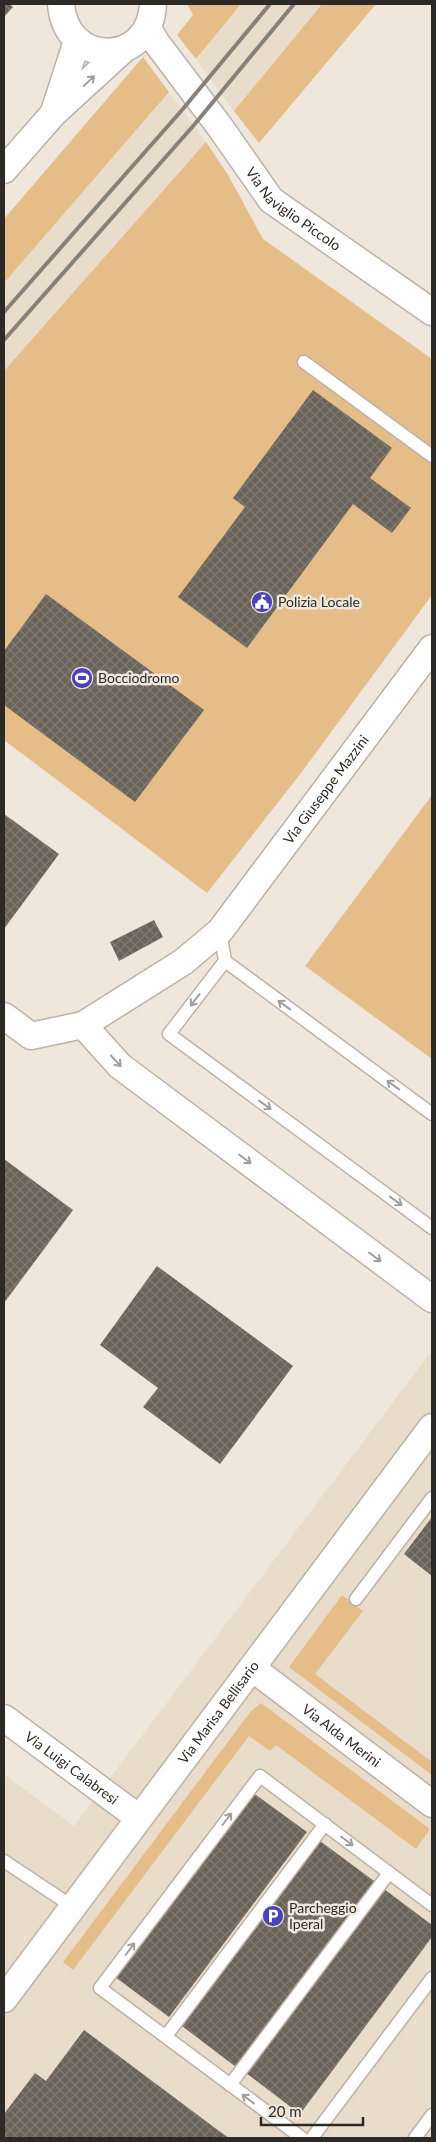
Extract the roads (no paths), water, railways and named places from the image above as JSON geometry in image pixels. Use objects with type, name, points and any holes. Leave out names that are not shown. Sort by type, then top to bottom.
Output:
[{"type":"street","points":[[61,4],[62,17],[68,30],[77,41],[87,48],[99,51],[111,52],[134,44],[150,16]]},
{"type":"street","name":"Via Naviglio Piccolo","points":[[150,16],[156,42],[183,76],[271,200],[432,312]]},
{"type":"street","points":[[54,113],[77,41]]},
{"type":"street","points":[[4,170],[54,113],[124,49]]},
{"type":"street","name":"Via Giuseppe Mazzini","points":[[83,1025],[183,962],[220,931],[432,648]]},
{"type":"street","points":[[4,1016],[31,1036],[83,1025],[120,1066],[432,1299]]},
{"type":"street","name":"Via Marisa Bellisario","points":[[4,1999],[432,1427]]},
{"type":"street","name":"Via Alda Merini","points":[[252,1668],[432,1804]]},
{"type":"street","name":"Via Luigi Calabresi","points":[[4,1718],[139,1818]]},
{"type":"lane","points":[[304,362],[432,456]]},
{"type":"lane","points":[[220,931],[225,961],[432,1114]]},
{"type":"lane","points":[[225,961],[169,1034],[432,1228]]},
{"type":"lane","points":[[356,1599],[432,1498]]},
{"type":"lane","points":[[302,2138],[100,1988],[260,1776],[432,1905]]},
{"type":"lane","points":[[166,2036],[324,1824]]},
{"type":"lane","points":[[4,1861],[73,1907]]},
{"type":"lane","points":[[230,2084],[389,1873]]},
{"type":"lane","points":[[312,2138],[432,1978]]},
{"type":"lane","points":[[415,2138],[432,2115]]},
{"type":"railway","points":[[4,312],[182,110],[270,4]]},
{"type":"railway","points":[[4,340],[194,125],[294,4]]},
{"type":"place","name":"Polizia Locale","points":[[262,602]]},
{"type":"place","name":"Bocciodromo","points":[[82,678]]},
{"type":"place","name":"Parcheggio Iperal","points":[[273,1916]]}]
